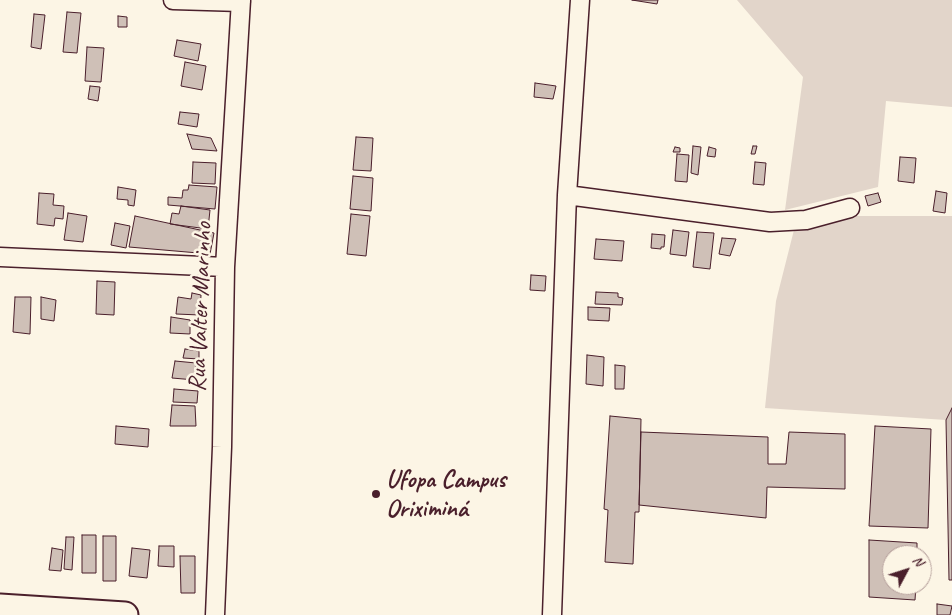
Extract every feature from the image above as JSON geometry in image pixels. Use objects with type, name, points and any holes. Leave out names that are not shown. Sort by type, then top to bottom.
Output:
[{"type":"main road","points":[[0,607],[125,615]]},
{"type":"street","points":[[173,0],[241,1]]},
{"type":"street","points":[[552,615],[567,195],[580,0]]},
{"type":"street","name":"Rua Valter Marinho","points":[[215,615],[222,447],[225,267],[241,1]]},
{"type":"street","points":[[567,195],[770,222],[806,220],[850,208]]},
{"type":"street","points":[[0,257],[225,267]]},
{"type":"shaded area","points":[[737,0],[952,0],[952,107],[886,101],[878,187],[785,210],[803,77]]},
{"type":"shaded area","points":[[855,216],[952,216],[952,408],[946,420],[765,408],[776,301],[795,226]]},
{"type":"building","points":[[632,0],[658,0],[657,4]]},
{"type":"building","points":[[67,12],[81,13],[77,53],[63,52]]},
{"type":"building","points":[[34,14],[45,15],[41,49],[31,47]]},
{"type":"building","points":[[118,16],[127,17],[127,27],[118,27]]},
{"type":"building","points":[[177,40],[201,44],[198,61],[174,56]]},
{"type":"building","points":[[87,47],[104,48],[101,82],[85,81]]},
{"type":"building","points":[[185,62],[206,66],[202,90],[181,86]]},
{"type":"building","points":[[535,83],[556,86],[553,99],[534,97]]},
{"type":"building","points":[[90,86],[100,87],[98,101],[88,99]]},
{"type":"building","points":[[180,112],[199,114],[197,127],[178,124]]},
{"type":"building","points":[[187,134],[211,138],[217,151],[192,149]]},
{"type":"building","points":[[356,137],[373,138],[371,171],[353,170]]},
{"type":"building","points":[[693,146],[701,147],[698,175],[691,173]]},
{"type":"building","points":[[753,146],[757,146],[755,154],[751,154]]},
{"type":"building","points":[[675,147],[680,148],[680,152],[673,152]]},
{"type":"building","points":[[709,147],[716,149],[715,157],[707,156]]},
{"type":"building","points":[[677,154],[689,155],[687,182],[675,181]]},
{"type":"building","points":[[900,157],[916,158],[914,183],[898,181]]},
{"type":"building","points":[[193,162],[216,163],[215,184],[192,183]]},
{"type":"building","points":[[755,162],[766,163],[764,185],[753,184]]},
{"type":"building","points":[[353,176],[373,178],[371,211],[350,209]]},
{"type":"building","points":[[189,185],[217,187],[215,209],[168,205],[168,197],[182,198],[183,190],[188,190]]},
{"type":"building","points":[[118,187],[136,190],[134,206],[128,205],[128,200],[117,199]]},
{"type":"building","points":[[936,191],[947,193],[945,213],[933,211]]},
{"type":"building","points":[[39,193],[54,194],[53,205],[64,206],[63,219],[55,218],[54,226],[37,224]]},
{"type":"building","points":[[878,193],[881,202],[868,206],[865,196]]},
{"type":"building","points":[[181,206],[210,210],[208,229],[170,224],[172,213],[179,214]]},
{"type":"building","points":[[68,213],[87,216],[83,242],[64,240]]},
{"type":"building","points":[[351,214],[370,216],[366,256],[347,254]]},
{"type":"building","points":[[135,216],[214,233],[210,254],[129,247]]},
{"type":"building","points":[[115,223],[130,226],[126,248],[111,245]]},
{"type":"building","points":[[673,230],[689,232],[686,256],[670,254]]},
{"type":"building","points":[[697,232],[714,233],[710,269],[693,267]]},
{"type":"building","points":[[652,234],[665,235],[664,247],[661,247],[661,249],[651,248]]},
{"type":"building","points":[[722,238],[736,239],[730,256],[719,254]]},
{"type":"building","points":[[596,239],[624,241],[622,261],[594,259]]},
{"type":"building","points":[[531,275],[546,276],[545,291],[530,290]]},
{"type":"building","points":[[97,281],[115,282],[114,315],[96,314]]},
{"type":"building","points":[[596,292],[618,293],[618,297],[623,298],[622,305],[595,304]]},
{"type":"building","points":[[192,293],[201,295],[200,315],[176,314],[178,297],[191,299]]},
{"type":"building","points":[[15,297],[31,297],[30,334],[13,332]]},
{"type":"building","points":[[41,297],[56,300],[54,321],[41,319]]},
{"type":"building","points":[[588,307],[610,308],[609,321],[588,320]]},
{"type":"building","points":[[171,317],[190,320],[190,334],[170,333]]},
{"type":"building","points":[[185,349],[199,351],[199,359],[183,358]]},
{"type":"building","points":[[587,355],[604,357],[603,386],[586,384]]},
{"type":"building","points":[[175,361],[196,363],[195,380],[172,378]]},
{"type":"building","points":[[615,365],[625,366],[624,389],[615,389]]},
{"type":"building","points":[[174,389],[198,391],[197,403],[173,402]]},
{"type":"building","points":[[172,405],[195,406],[196,426],[170,426]]},
{"type":"building","points":[[952,408],[952,580],[949,580],[946,420]]},
{"type":"building","points":[[610,416],[641,419],[639,512],[635,512],[633,564],[605,562],[608,510],[604,509]]},
{"type":"building","points":[[116,426],[149,429],[148,447],[115,444]]},
{"type":"building","points":[[875,426],[931,429],[928,528],[869,526]]},
{"type":"building","points":[[641,432],[768,437],[768,464],[786,464],[789,432],[845,434],[845,489],[767,487],[766,518],[639,505]]},
{"type":"building","points":[[82,535],[96,535],[96,573],[82,573]]},
{"type":"building","points":[[103,536],[116,536],[116,581],[103,581]]},
{"type":"building","points":[[66,537],[74,537],[72,570],[64,569]]},
{"type":"building","points":[[869,540],[917,543],[917,545],[882,545],[882,595],[915,595],[915,600],[869,597]]},
{"type":"building","points":[[159,546],[174,546],[174,567],[158,566]]},
{"type":"building","points":[[52,548],[63,550],[61,571],[49,570]]},
{"type":"building","points":[[132,548],[150,550],[147,578],[129,576]]},
{"type":"building","points":[[180,556],[195,556],[195,593],[181,593]]},
{"type":"building","points":[[937,604],[952,606],[950,615],[937,615]]},
{"type":"place","name":"Ufopa Campus Oriximiná","points":[[376,494]]}]
